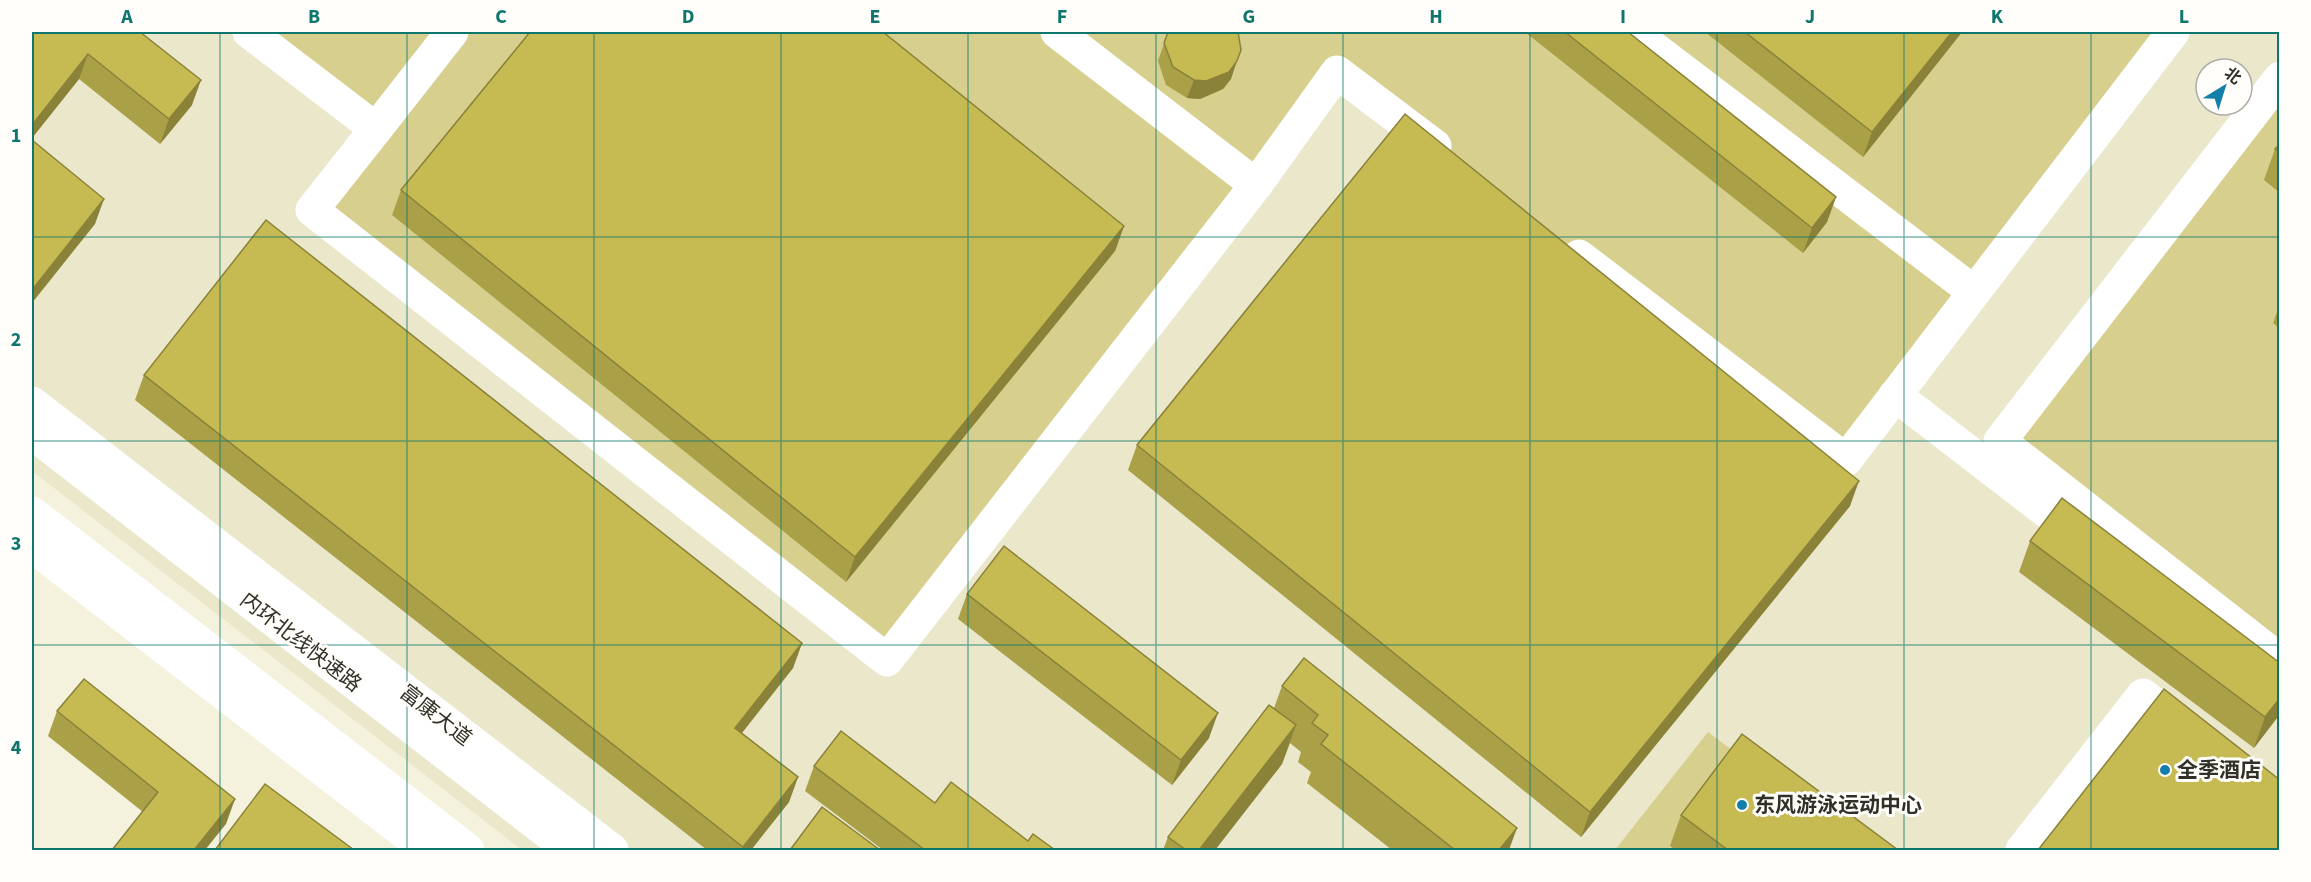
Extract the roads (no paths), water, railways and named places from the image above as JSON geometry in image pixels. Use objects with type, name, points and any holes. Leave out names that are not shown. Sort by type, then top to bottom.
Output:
[{"type":"main road","points":[[249,32],[376,129]]},
{"type":"main road","points":[[452,32],[312,210],[887,660],[1256,185],[1337,72],[1460,165]]},
{"type":"main road","points":[[1057,32],[1256,185]]},
{"type":"main road","points":[[1634,32],[1974,292]]},
{"type":"main road","points":[[1554,237],[1846,460],[2172,32]]},
{"type":"main road","points":[[2280,78],[2000,441],[2280,660]]},
{"type":"main road","points":[[1895,395],[2280,691]]},
{"type":"main road","name":"富康大道","points":[[32,403],[612,850]]},
{"type":"main road","name":"内环北线快速路","points":[[32,433],[570,850]]},
{"type":"main road","points":[[32,513],[468,850]]},
{"type":"main road","points":[[32,546],[427,850]]},
{"type":"main road","points":[[2022,850],[2144,695],[2216,751]]},
{"type":"place","name":"全季酒店","points":[[2165,770]]},
{"type":"place","name":"东风游泳运动中心","points":[[1742,805]]}]
